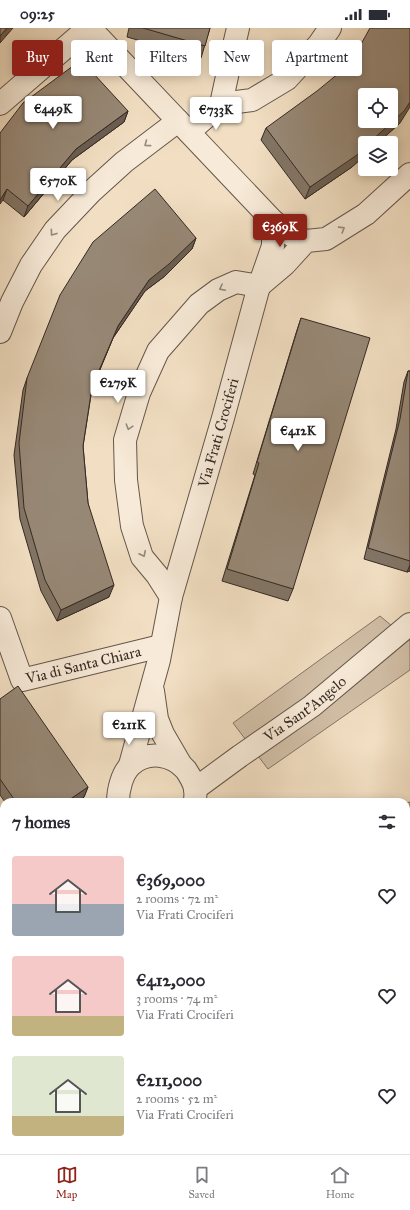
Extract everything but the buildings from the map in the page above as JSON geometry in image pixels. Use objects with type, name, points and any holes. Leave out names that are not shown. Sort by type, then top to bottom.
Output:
[{"type":"street","points":[[0,104],[89,28],[273,221],[291,235],[306,241],[326,239],[366,214],[410,174]]},
{"type":"street","points":[[221,104],[238,28]]},
{"type":"street","points":[[0,332],[12,302],[31,265],[55,230],[92,191],[124,162],[221,104],[252,100],[287,79],[319,44],[330,28]]},
{"type":"street","name":"Via Frati Crociferi","points":[[130,765],[161,646],[171,596],[224,418],[259,286],[273,246],[273,221]]},
{"type":"street","points":[[171,596],[157,575],[142,557],[132,526],[126,480],[125,440],[139,393],[158,351],[199,304],[218,290],[236,282],[259,286],[285,264],[306,241]]},
{"type":"street","name":"Via di Santa Chiara","points":[[0,618],[22,680],[161,646]]},
{"type":"street","name":"Via Sant'Angelo","points":[[130,765],[149,755],[160,755],[172,759],[181,765],[190,776],[195,795],[240,756],[312,706],[410,624]]},
{"type":"street","points":[[152,683],[157,719],[169,746],[181,765]]},
{"type":"street","points":[[118,798],[124,776],[130,765]]},
{"type":"shaded area","points":[[380,616],[410,641],[410,670],[268,769],[233,723]]}]
